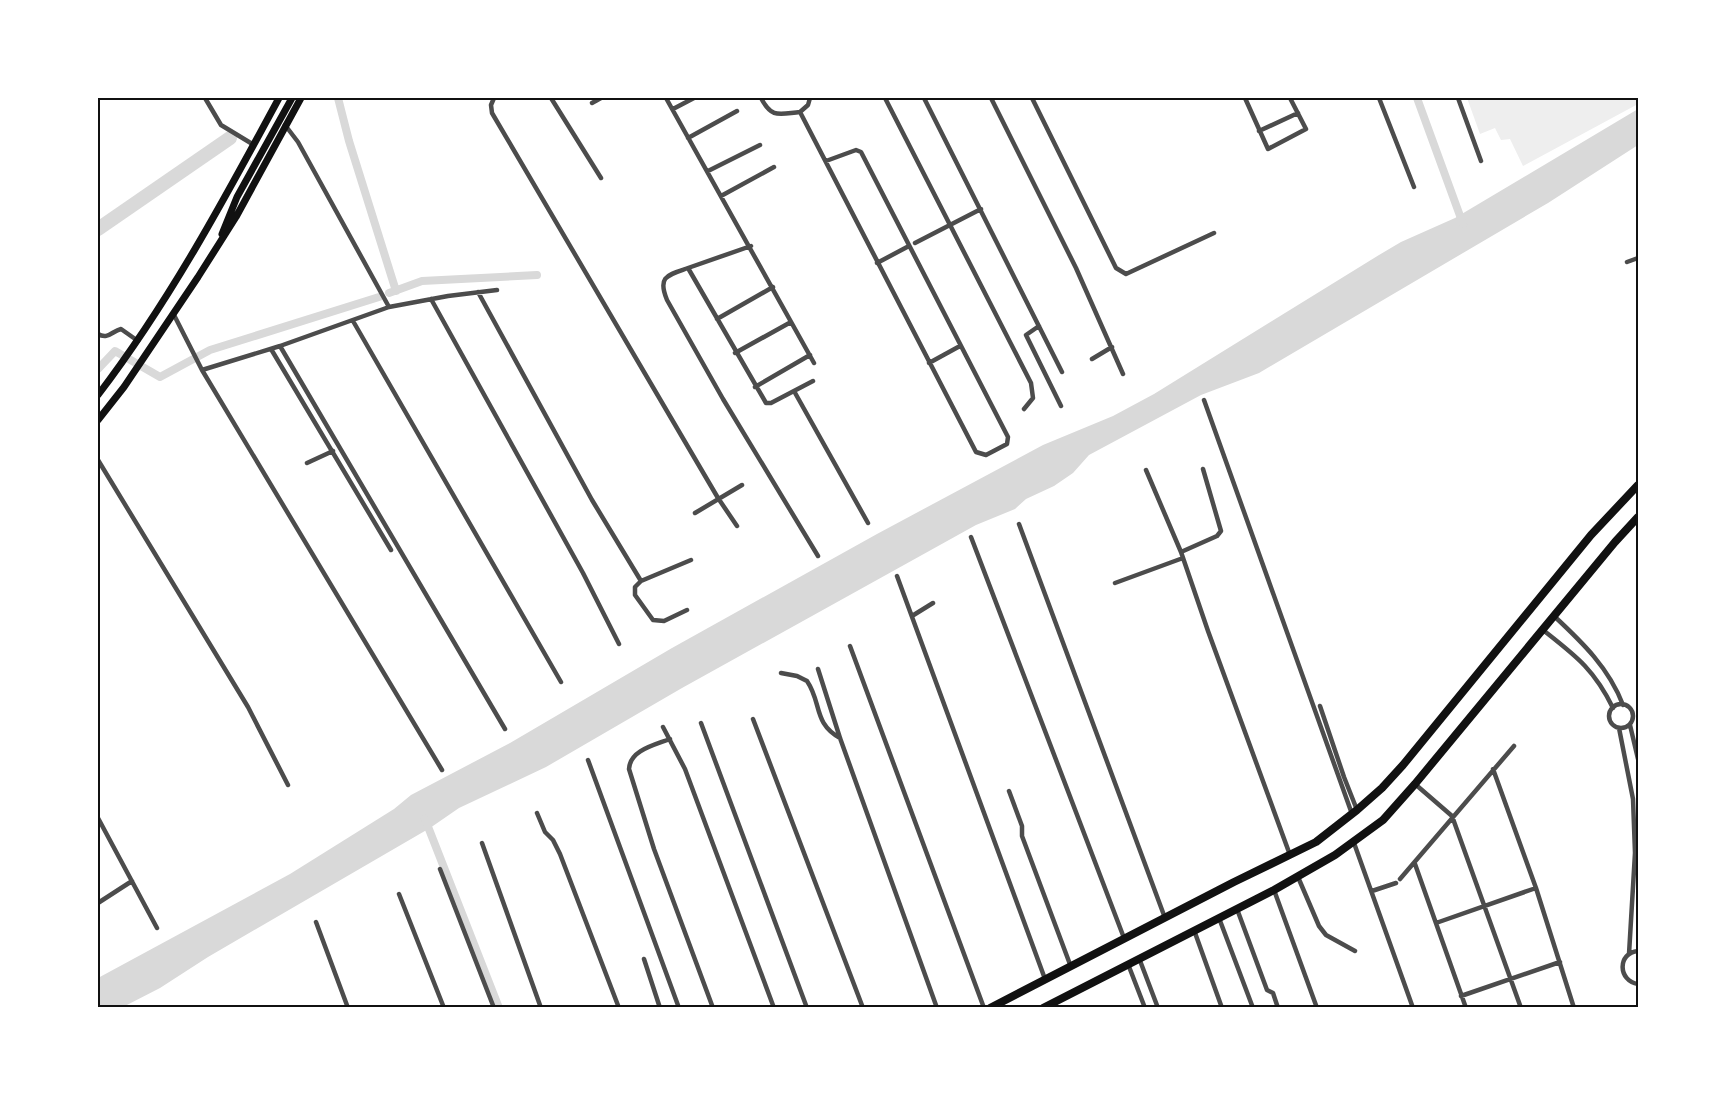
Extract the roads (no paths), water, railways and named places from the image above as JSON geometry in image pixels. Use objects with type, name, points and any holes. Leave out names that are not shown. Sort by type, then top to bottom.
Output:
[{"type":"main road","points":[[98,395],[137,343],[197,248],[279,98]]},
{"type":"main road","points":[[219,243],[237,197],[292,98]]},
{"type":"main road","points":[[98,420],[135,372],[174,315],[236,217],[301,98]]},
{"type":"main road","points":[[990,1008],[1290,856],[1334,830],[1382,788],[1403,765],[1591,535],[1638,485]]},
{"type":"main road","points":[[1043,1008],[1054,1005],[1139,958],[1298,877],[1354,843],[1383,820],[1638,517]]},
{"type":"street","points":[[205,98],[221,125],[254,145]]},
{"type":"street","points":[[494,98],[491,105],[492,113],[718,498],[737,526]]},
{"type":"street","points":[[551,98],[601,178]]},
{"type":"street","points":[[592,103],[601,98]]},
{"type":"street","points":[[666,98],[751,246],[814,363]]},
{"type":"street","points":[[673,109],[694,98]]},
{"type":"street","points":[[761,98],[770,112],[775,114],[800,111],[807,105],[810,98]]},
{"type":"street","points":[[885,98],[1031,383],[1033,398],[1024,409]]},
{"type":"street","points":[[924,98],[1062,372]]},
{"type":"street","points":[[991,98],[1055,225],[1123,374]]},
{"type":"street","points":[[1032,98],[1116,268],[1126,274],[1214,233]]},
{"type":"street","points":[[1245,98],[1268,149],[1306,129],[1290,98]]},
{"type":"street","points":[[1379,98],[1414,187]]},
{"type":"street","points":[[1458,98],[1481,161]]},
{"type":"street","points":[[688,138],[737,111]]},
{"type":"street","points":[[800,111],[976,452],[986,455],[1006,444],[1008,437],[861,152],[856,150],[826,161]]},
{"type":"street","points":[[1260,131],[1298,113]]},
{"type":"street","points":[[285,125],[298,142],[390,307]]},
{"type":"street","points":[[708,171],[760,145]]},
{"type":"street","points":[[721,196],[774,167]]},
{"type":"street","points":[[915,243],[981,209]]},
{"type":"street","points":[[751,246],[669,275],[664,279],[663,289],[723,399],[818,556]]},
{"type":"street","points":[[877,263],[909,246]]},
{"type":"street","points":[[1627,262],[1638,258]]},
{"type":"street","points":[[688,268],[764,401],[768,404],[813,381]]},
{"type":"street","points":[[717,319],[773,287]]},
{"type":"street","points":[[201,369],[280,346],[390,307],[497,290]]},
{"type":"street","points":[[478,292],[592,500],[641,581]]},
{"type":"street","points":[[431,299],[583,573],[619,644]]},
{"type":"street","points":[[174,315],[201,369],[442,770]]},
{"type":"street","points":[[353,321],[561,682]]},
{"type":"street","points":[[735,353],[791,322]]},
{"type":"street","points":[[1039,326],[1026,335],[1061,406]]},
{"type":"street","points":[[98,334],[103,337],[109,336],[121,329],[137,343]]},
{"type":"street","points":[[280,346],[505,729]]},
{"type":"street","points":[[929,363],[960,346]]},
{"type":"street","points":[[1092,359],[1112,347]]},
{"type":"street","points":[[272,348],[392,550]]},
{"type":"street","points":[[755,387],[810,356]]},
{"type":"street","points":[[794,391],[868,523]]},
{"type":"street","points":[[1204,400],[1355,812]]},
{"type":"street","points":[[307,463],[333,451]]},
{"type":"street","points":[[98,460],[248,707],[288,785]]},
{"type":"street","points":[[1115,584],[1182,555],[1217,536],[1221,531],[1203,469]]},
{"type":"street","points":[[1146,470],[1182,555],[1290,856]]},
{"type":"street","points":[[694,513],[742,485]]},
{"type":"street","points":[[1019,524],[1165,918]]},
{"type":"street","points":[[971,537],[1125,940]]},
{"type":"street","points":[[687,610],[664,621],[653,620],[635,595],[635,587],[641,581],[691,560]]},
{"type":"street","points":[[897,576],[1045,979]]},
{"type":"street","points":[[912,616],[933,603]]},
{"type":"street","points":[[1554,616],[1591,651],[1610,678],[1623,705]]},
{"type":"street","points":[[1543,630],[1577,656],[1601,684],[1613,708]]},
{"type":"street","points":[[850,646],[984,1008]]},
{"type":"street","points":[[818,669],[840,738],[937,1008]]},
{"type":"street","points":[[781,673],[797,676],[807,681],[824,726],[830,733],[840,738]]},
{"type":"street","points":[[1601,684],[1610,678]]},
{"type":"street","points":[[1638,759],[1630,725],[1633,715],[1630,708],[1623,705],[1613,708],[1609,715],[1611,722],[1619,728],[1633,799],[1636,882],[1629,954],[1623,962],[1622,972],[1628,980],[1638,986]]},
{"type":"street","points":[[1320,706],[1341,779]]},
{"type":"street","points":[[753,719],[863,1008]]},
{"type":"street","points":[[701,723],[807,1008]]},
{"type":"street","points":[[1619,728],[1630,725]]},
{"type":"street","points":[[663,727],[685,769],[774,1008]]},
{"type":"street","points":[[670,739],[633,756],[629,769],[654,849],[713,1008]]},
{"type":"street","points":[[1372,891],[1398,881],[1415,864],[1452,816],[1514,746]]},
{"type":"street","points":[[588,760],[680,1008]]},
{"type":"street","points":[[1493,769],[1536,888],[1574,1008]]},
{"type":"street","points":[[1415,784],[1452,816],[1521,1008]]},
{"type":"street","points":[[1009,791],[1022,826],[1022,836],[1071,967]]},
{"type":"street","points":[[537,813],[545,832],[553,840],[560,854],[619,1008]]},
{"type":"street","points":[[98,818],[157,928]]},
{"type":"street","points":[[482,843],[541,1008]]},
{"type":"street","points":[[1354,843],[1413,1008]]},
{"type":"street","points":[[1415,864],[1466,1008]]},
{"type":"street","points":[[440,869],[494,1008]]},
{"type":"street","points":[[1298,877],[1319,926],[1326,935],[1355,951]]},
{"type":"street","points":[[98,903],[132,881]]},
{"type":"street","points":[[1436,923],[1536,888]]},
{"type":"street","points":[[1274,890],[1317,1008]]},
{"type":"street","points":[[399,894],[444,1008]]},
{"type":"street","points":[[1237,909],[1267,990],[1273,993],[1278,1008]]},
{"type":"street","points":[[1220,918],[1253,1008]]},
{"type":"street","points":[[316,922],[348,1008]]},
{"type":"street","points":[[1194,930],[1222,1008]]},
{"type":"street","points":[[1629,954],[1638,951]]},
{"type":"street","points":[[1139,958],[1158,1008]]},
{"type":"street","points":[[644,959],[660,1008]]},
{"type":"street","points":[[1461,996],[1560,962]]},
{"type":"street","points":[[1128,964],[1145,1008]]},
{"type":"waterway","points":[[338,98],[349,141],[396,291]]},
{"type":"waterway","points":[[1417,98],[1463,224]]},
{"type":"waterway","points":[[98,229],[230,138]]},
{"type":"waterway","points":[[389,293],[422,281],[537,275]]},
{"type":"waterway","points":[[98,369],[115,351],[160,377],[210,350],[379,297]]},
{"type":"waterway","points":[[425,819],[499,1008]]}]
